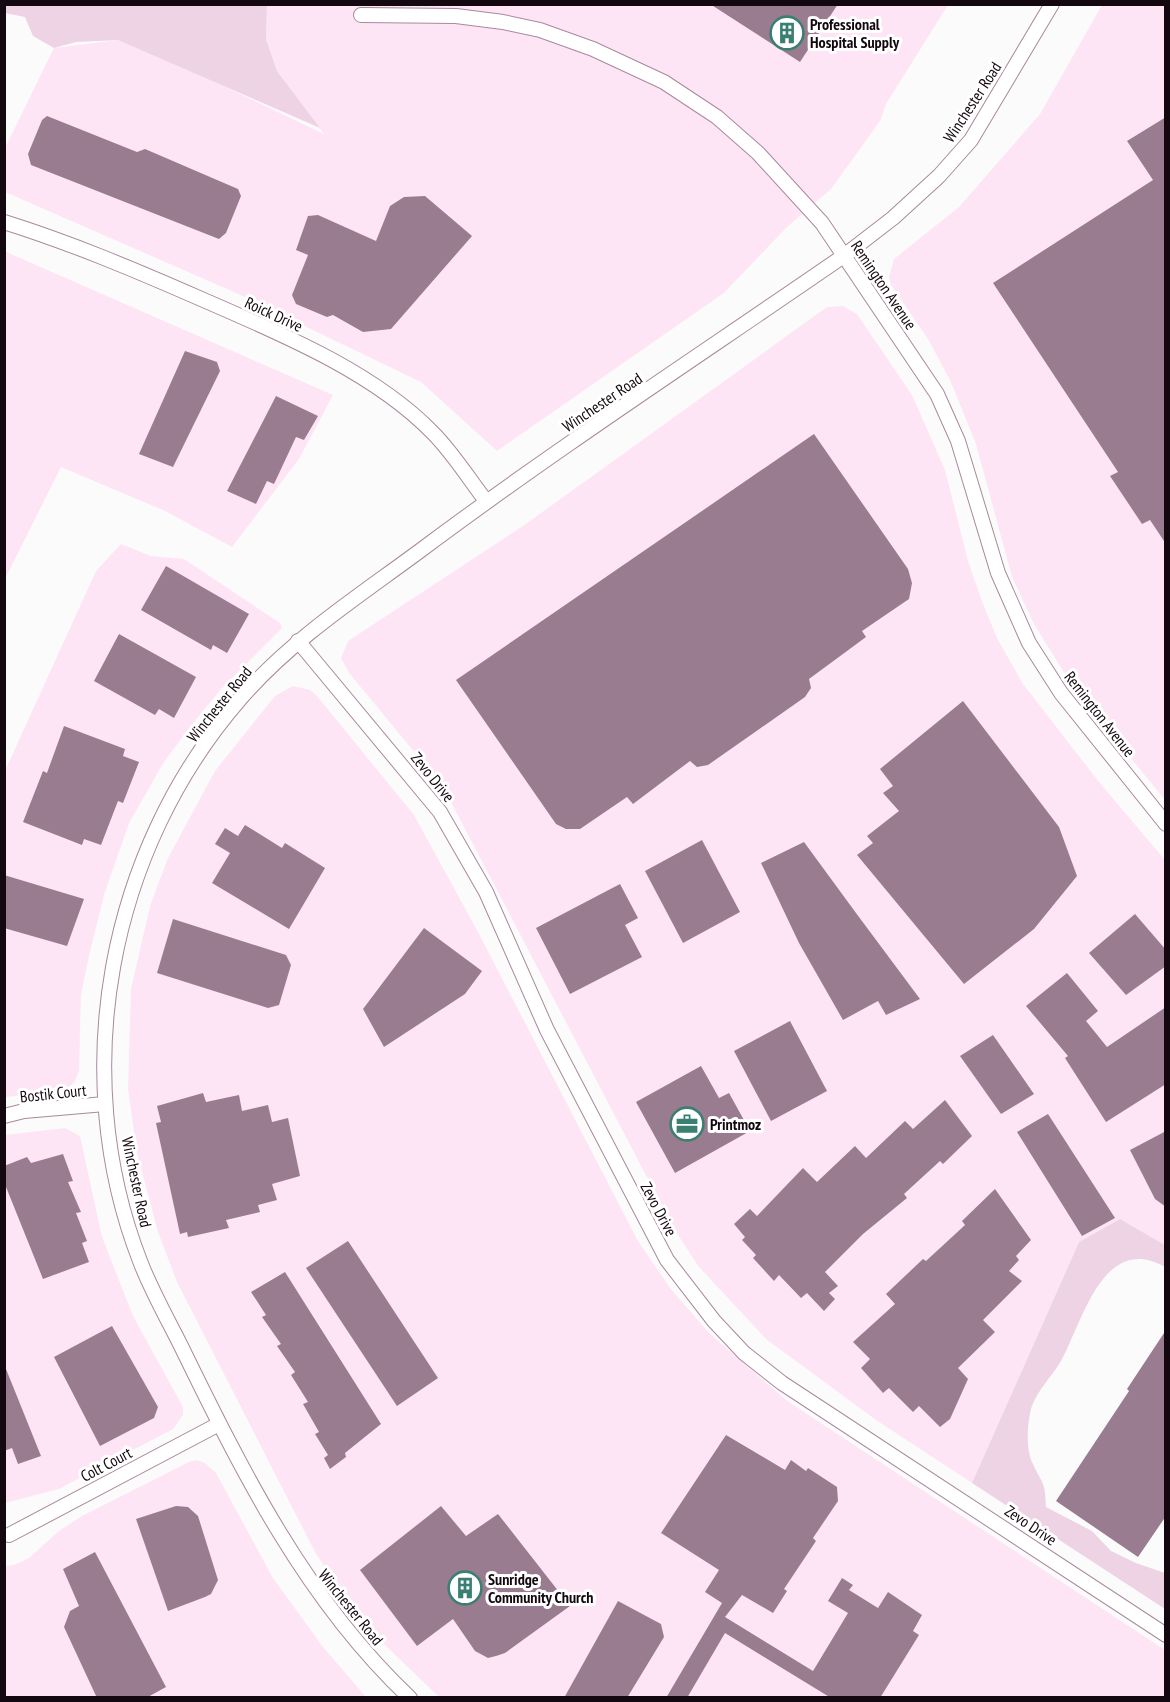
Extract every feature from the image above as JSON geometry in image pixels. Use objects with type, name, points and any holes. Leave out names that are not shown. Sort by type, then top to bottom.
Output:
[{"type":"street","name":"Winchester Road","points":[[410,1698],[343,1627],[302,1572],[219,1424],[139,1259],[115,1171],[105,1104],[103,1061],[113,966],[133,888],[150,844],[174,796],[220,723],[243,695],[298,641],[486,501],[845,255],[894,218],[939,176],[971,140],[1052,4]]},
{"type":"street","name":"Remington Avenue","points":[[361,15],[456,16],[503,22],[540,30],[593,49],[664,82],[717,117],[758,153],[800,198],[845,255],[933,387],[949,418],[974,489],[998,573],[1029,643],[1060,693],[1166,824]]},
{"type":"street","name":"Roick Drive","points":[[4,222],[92,252],[246,318],[330,359],[404,408],[434,434],[486,501]]},
{"type":"street","name":"Zevo Drive","points":[[298,641],[440,812],[486,892],[547,1030],[662,1249],[707,1314],[744,1353],[782,1383],[1166,1635]]},
{"type":"street","name":"Bostik Court","points":[[4,1116],[24,1111],[105,1104]]},
{"type":"street","name":"Colt Court","points":[[9,1535],[219,1424]]},
{"type":"shaded area","points":[[4,5],[267,5],[266,39],[277,71],[320,128],[118,40],[76,42],[54,48],[33,36],[25,17],[5,13]]},
{"type":"shaded area","points":[[267,5],[948,5],[886,104],[880,121],[831,189],[786,228],[724,293],[497,451],[421,382],[234,292],[5,192],[4,150],[54,48],[118,40],[184,67],[324,134],[277,71],[266,39]]},
{"type":"shaded area","points":[[1102,5],[1165,5],[1165,800],[1073,687],[1034,624],[1012,577],[976,444],[950,380],[928,339],[891,285],[889,277],[894,259],[959,207],[1040,114]]},
{"type":"shaded area","points":[[4,251],[333,395],[299,459],[232,547],[165,511],[61,467],[5,579]]},
{"type":"shaded area","points":[[843,306],[857,314],[912,395],[945,470],[968,561],[983,604],[997,638],[1023,684],[1099,782],[1165,860],[1165,1245],[1120,1219],[1079,1242],[972,1483],[876,1420],[766,1339],[699,1267],[674,1229],[452,804],[436,778],[349,673],[341,658],[348,641],[523,526],[827,307]]},
{"type":"shaded area","points":[[121,544],[151,556],[184,559],[280,623],[282,628],[221,689],[194,722],[164,762],[129,823],[104,895],[89,956],[81,995],[79,1071],[74,1083],[63,1091],[5,1097],[4,773],[96,571]]},
{"type":"shaded area","points":[[293,686],[310,690],[317,696],[414,815],[478,932],[638,1241],[670,1288],[709,1333],[786,1400],[1165,1650],[1165,1697],[440,1698],[384,1644],[330,1575],[315,1552],[177,1282],[158,1232],[137,1153],[128,1089],[131,989],[150,906],[168,858],[215,771],[275,696]]},
{"type":"shaded area","points":[[65,1128],[80,1136],[102,1237],[133,1316],[183,1407],[183,1415],[173,1429],[59,1489],[5,1503],[5,1135]]},
{"type":"shaded area","points":[[1120,1219],[1165,1245],[1165,1267],[1144,1259],[1126,1261],[1111,1270],[1098,1285],[1062,1359],[1035,1399],[1029,1420],[1028,1446],[1044,1487],[1046,1507],[1092,1531],[1111,1551],[1165,1573],[1165,1609],[972,1483],[1079,1242]]},
{"type":"shaded area","points":[[196,1460],[205,1463],[216,1473],[273,1578],[323,1647],[366,1697],[5,1697],[4,1566],[14,1565],[29,1558],[59,1531],[82,1516]]},
{"type":"building","name":"Professional Hospital Supply","points":[[710,4],[838,4],[800,62]]},
{"type":"building","points":[[47,116],[137,152],[145,149],[238,189],[241,196],[226,233],[219,239],[31,165],[28,154],[42,120]]},
{"type":"building","points":[[1166,117],[1166,544],[1150,520],[1142,524],[1110,476],[1118,472],[993,283],[1153,180],[1127,141]]},
{"type":"building","points":[[425,196],[472,236],[391,329],[363,332],[333,315],[327,317],[296,304],[292,295],[308,255],[296,250],[308,216],[318,215],[376,241],[390,206],[404,197]]},
{"type":"building","points":[[185,351],[217,362],[220,371],[173,467],[139,454]]},
{"type":"building","points":[[276,396],[318,416],[304,440],[296,437],[274,484],[267,481],[256,504],[227,491]]},
{"type":"building","points":[[814,434],[908,569],[912,583],[909,599],[862,631],[866,637],[809,679],[811,688],[805,697],[708,765],[697,767],[690,761],[633,804],[627,797],[580,829],[566,829],[556,824],[456,680]]},
{"type":"building","points":[[166,566],[249,614],[227,653],[213,645],[211,650],[141,610]]},
{"type":"building","points":[[119,634],[196,677],[174,718],[159,709],[155,715],[94,681]]},
{"type":"building","points":[[963,701],[1059,827],[1077,876],[1034,929],[964,984],[857,855],[873,843],[867,836],[899,811],[883,793],[893,786],[880,769]]},
{"type":"building","points":[[64,726],[125,749],[123,756],[139,762],[123,803],[118,801],[101,845],[84,839],[82,845],[23,822],[43,771],[47,773]]},
{"type":"building","points":[[245,825],[282,848],[285,843],[325,868],[289,929],[212,883],[230,853],[215,844],[225,828],[238,836]]},
{"type":"building","points":[[702,840],[740,912],[683,943],[645,871]]},
{"type":"building","points":[[804,842],[920,999],[886,1015],[878,1001],[843,1020],[799,943],[761,863]]},
{"type":"building","points":[[4,875],[84,899],[67,946],[4,928]]},
{"type":"building","points":[[620,884],[638,918],[625,925],[642,957],[570,994],[536,928]]},
{"type":"building","points":[[1135,914],[1166,950],[1166,966],[1126,995],[1089,953]]},
{"type":"building","points":[[173,919],[286,955],[291,965],[279,1005],[268,1008],[157,973]]},
{"type":"building","points":[[424,928],[482,971],[465,994],[384,1047],[363,1009]]},
{"type":"building","points":[[1067,973],[1098,1011],[1086,1021],[1107,1047],[1166,1007],[1166,1084],[1106,1122],[1065,1058],[1068,1056],[1026,1006]]},
{"type":"building","points":[[790,1021],[827,1091],[771,1121],[734,1051]]},
{"type":"building","points":[[993,1035],[1034,1094],[1001,1114],[960,1056]]},
{"type":"building","points":[[701,1066],[719,1098],[729,1093],[750,1131],[675,1173],[636,1102]]},
{"type":"building","points":[[203,1093],[206,1102],[239,1095],[242,1111],[268,1105],[272,1122],[288,1118],[300,1176],[272,1184],[277,1200],[258,1205],[260,1212],[226,1220],[229,1228],[188,1237],[187,1232],[180,1234],[156,1123],[161,1122],[157,1106]]},
{"type":"building","points":[[945,1100],[972,1136],[943,1164],[940,1161],[904,1194],[907,1198],[863,1234],[825,1272],[838,1286],[829,1293],[835,1299],[824,1311],[807,1293],[801,1298],[779,1275],[774,1281],[753,1258],[756,1255],[742,1240],[745,1237],[734,1224],[750,1209],[757,1216],[803,1168],[817,1182],[855,1146],[866,1158],[905,1121],[913,1129]]},
{"type":"building","points":[[1048,1114],[1115,1218],[1082,1236],[1017,1132]]},
{"type":"building","points":[[1166,1131],[1166,1207],[1155,1199],[1130,1150]]},
{"type":"building","points":[[63,1154],[73,1181],[68,1182],[81,1212],[76,1213],[87,1241],[82,1243],[89,1262],[43,1279],[4,1182],[4,1166],[27,1157],[31,1163]]},
{"type":"building","points":[[995,1189],[1031,1240],[1016,1256],[1019,1260],[1009,1271],[1022,1281],[983,1320],[995,1332],[958,1368],[968,1379],[950,1419],[940,1427],[919,1406],[913,1412],[889,1388],[883,1393],[861,1368],[870,1359],[853,1342],[895,1304],[886,1294],[923,1259],[926,1261],[965,1225],[962,1221]]},
{"type":"building","points":[[348,1241],[438,1378],[397,1406],[306,1268]]},
{"type":"building","points":[[285,1272],[381,1424],[345,1453],[346,1457],[330,1469],[324,1458],[328,1455],[315,1434],[319,1432],[303,1404],[308,1402],[291,1375],[295,1372],[277,1346],[281,1344],[262,1317],[266,1315],[251,1292]]},
{"type":"building","points":[[112,1326],[158,1407],[154,1418],[100,1446],[54,1357]]},
{"type":"building","points":[[1166,1330],[1166,1516],[1138,1557],[1056,1501],[1129,1391],[1127,1389]]},
{"type":"building","points":[[4,1364],[41,1456],[18,1464],[12,1448],[4,1451]]},
{"type":"building","points":[[726,1435],[785,1470],[791,1460],[806,1471],[808,1468],[837,1487],[838,1501],[813,1538],[816,1541],[784,1589],[787,1591],[773,1613],[742,1595],[725,1617],[813,1671],[848,1613],[828,1601],[842,1578],[853,1585],[849,1590],[878,1608],[888,1592],[922,1615],[913,1631],[919,1635],[880,1698],[831,1698],[725,1633],[687,1698],[666,1698],[722,1603],[705,1592],[719,1570],[661,1533]]},
{"type":"building","points":[[176,1506],[188,1507],[198,1516],[218,1580],[211,1594],[168,1611],[136,1519]]},
{"type":"building","name":"Sunridge Community Church","points":[[441,1506],[466,1536],[498,1514],[570,1606],[505,1653],[496,1656],[488,1658],[475,1651],[453,1619],[417,1646],[360,1570]]},
{"type":"building","points":[[95,1552],[166,1687],[146,1698],[97,1698],[64,1627],[70,1611],[79,1606],[63,1569]]},
{"type":"building","points":[[618,1601],[661,1624],[664,1637],[627,1698],[564,1698]]},
{"type":"place","name":"Professional Hospital Supply","points":[[787,33]]},
{"type":"place","name":"Printmoz","points":[[687,1124]]},
{"type":"place","name":"Sunridge Community Church","points":[[465,1588]]}]
